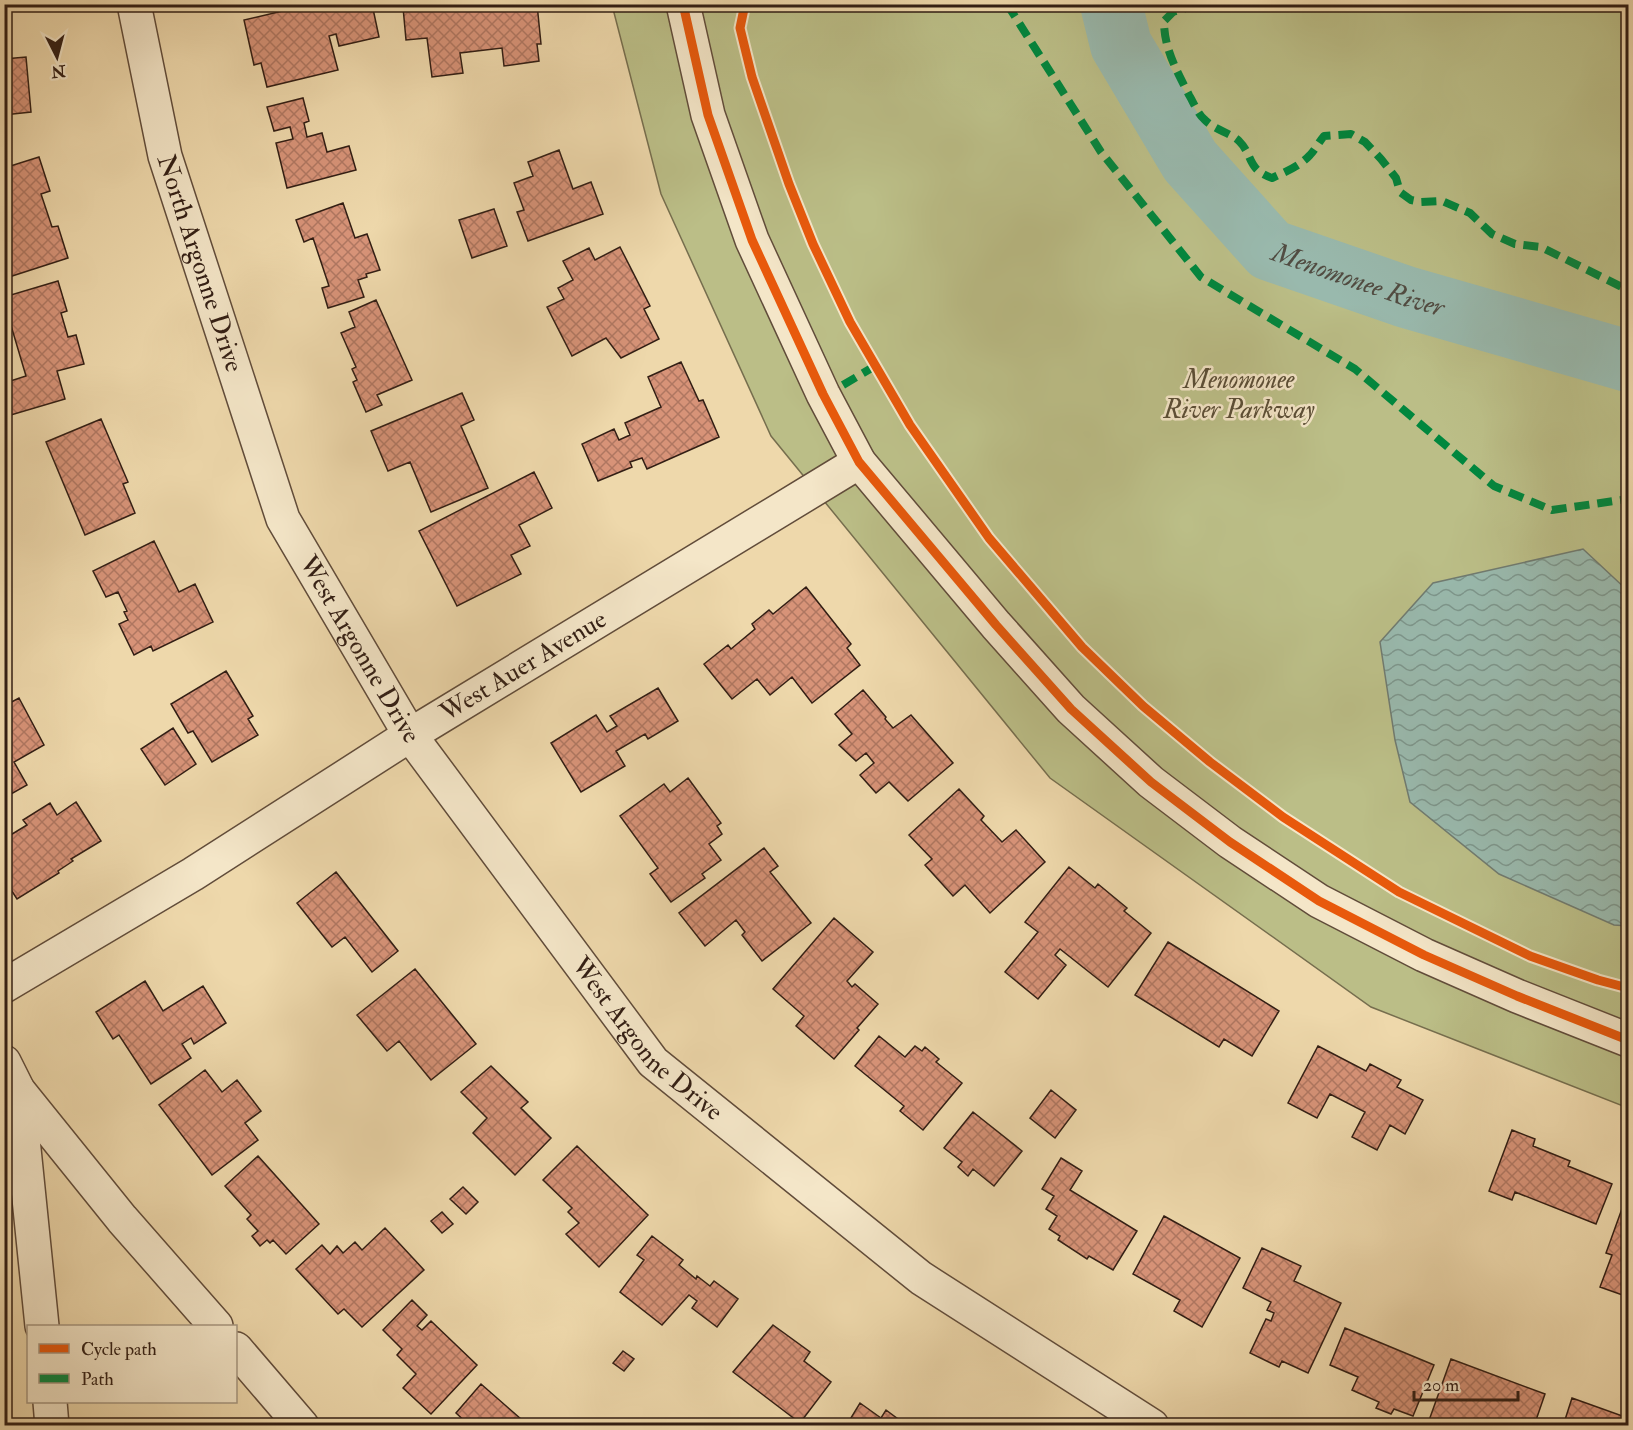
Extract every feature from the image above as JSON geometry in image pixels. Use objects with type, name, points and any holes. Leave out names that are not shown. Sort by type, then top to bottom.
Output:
[{"type":"street","name":"North Argonne Drive","points":[[134,4],[165,156],[283,519]]},
{"type":"street","points":[[683,4],[708,115],[752,240],[823,394],[859,462],[996,625],[1071,709],[1152,782],[1230,842],[1320,901],[1424,955],[1517,996],[1629,1040]]},
{"type":"street","name":"West Auer Avenue","points":[[4,986],[194,874],[410,735],[859,462]]},
{"type":"street","name":"West Argonne Drive","points":[[283,519],[410,735],[653,1062],[921,1278],[1152,1425]]},
{"type":"street","points":[[11,1076],[42,1325]]},
{"type":"street","points":[[11,1076],[122,1219],[215,1325]]},
{"type":"street","points":[[237,1350],[302,1425]]},
{"type":"street","points":[[50,1403],[52,1425]]},
{"type":"green space","name":"Menomonee River Parkway","points":[[612,5],[1628,5],[1628,1108],[1371,1007],[1050,778],[771,436],[661,194]]},
{"type":"water","points":[[1583,549],[1628,591],[1628,926],[1614,925],[1499,874],[1410,802],[1395,740],[1380,642],[1433,583]]},
{"type":"building","points":[[312,4],[372,4],[379,37],[339,46],[336,34],[329,36],[338,70],[267,87],[261,63],[254,65],[244,20]]},
{"type":"building","points":[[416,4],[441,4],[442,11],[458,9],[458,4],[537,4],[541,44],[537,44],[539,61],[504,66],[502,48],[460,53],[463,73],[432,77],[427,38],[406,40],[403,7]]},
{"type":"building","points":[[26,57],[31,112],[4,115],[4,59]]},
{"type":"building","points":[[303,98],[309,121],[304,123],[307,137],[322,133],[327,152],[349,146],[356,170],[287,188],[276,143],[293,139],[290,127],[274,131],[267,107]]},
{"type":"building","points":[[559,150],[573,189],[591,182],[603,214],[528,241],[517,212],[524,210],[514,183],[533,176],[528,162]]},
{"type":"building","points":[[39,157],[50,191],[41,194],[52,227],[58,226],[68,258],[9,277],[4,263],[4,168]]},
{"type":"building","points":[[343,203],[355,238],[367,234],[380,270],[366,274],[367,277],[358,280],[364,297],[328,308],[322,288],[329,286],[313,238],[304,242],[296,220]]},
{"type":"building","points":[[494,209],[507,246],[472,258],[459,220]]},
{"type":"building","points":[[620,247],[650,306],[644,309],[659,339],[621,358],[606,338],[572,356],[547,307],[564,299],[558,288],[573,280],[563,261],[589,248],[595,260]]},
{"type":"building","points":[[58,281],[67,311],[61,313],[68,337],[76,335],[84,364],[57,371],[65,399],[4,417],[4,383],[26,376],[4,297]]},
{"type":"building","points":[[376,300],[412,380],[377,395],[382,405],[366,412],[353,382],[357,380],[352,369],[356,367],[341,333],[355,327],[349,312]]},
{"type":"building","points":[[681,362],[699,401],[703,400],[719,437],[647,469],[642,458],[630,462],[632,467],[598,481],[582,444],[614,429],[619,440],[630,435],[625,423],[661,407],[648,377]]},
{"type":"building","points":[[462,393],[474,420],[461,426],[488,488],[431,512],[410,462],[388,471],[371,431]]},
{"type":"building","points":[[101,419],[128,482],[123,484],[135,513],[85,535],[46,442]]},
{"type":"building","points":[[534,472],[552,508],[519,525],[530,546],[511,555],[521,574],[457,606],[419,531]]},
{"type":"building","points":[[154,541],[179,592],[195,584],[213,622],[153,651],[151,646],[134,655],[119,624],[128,620],[124,612],[127,611],[118,592],[106,597],[93,571]]},
{"type":"building","points":[[806,587],[851,644],[847,648],[860,665],[812,703],[792,677],[770,695],[757,679],[732,699],[704,664],[728,645],[731,649],[755,629],[752,624],[769,610],[773,614]]},
{"type":"building","points":[[226,671],[253,716],[248,719],[258,735],[212,762],[193,731],[188,733],[171,704]]},
{"type":"building","points":[[658,688],[678,721],[648,739],[645,734],[616,751],[625,766],[581,792],[551,743],[596,715],[607,732],[617,726],[610,716]]},
{"type":"building","points":[[863,690],[893,728],[911,715],[953,763],[908,801],[889,782],[876,793],[860,775],[874,763],[866,753],[856,761],[839,745],[852,734],[835,714]]},
{"type":"building","points":[[19,698],[44,745],[14,762],[27,785],[4,798],[4,706]]},
{"type":"building","points":[[173,728],[196,764],[165,785],[141,749]]},
{"type":"building","points":[[688,778],[721,823],[717,826],[722,834],[709,844],[721,860],[702,874],[705,878],[671,902],[650,874],[658,868],[620,816],[664,784],[670,792]]},
{"type":"building","points":[[959,789],[984,816],[981,820],[1002,842],[1016,830],[1045,862],[990,913],[965,885],[953,896],[925,865],[932,859],[909,835]]},
{"type":"building","points":[[76,802],[101,841],[71,859],[73,861],[58,871],[59,873],[17,899],[4,879],[4,839],[27,825],[23,820],[50,803],[57,815]]},
{"type":"building","points":[[764,848],[778,866],[770,872],[811,923],[762,961],[742,935],[745,932],[736,920],[705,946],[679,913]]},
{"type":"building","points":[[1069,867],[1095,888],[1098,884],[1127,908],[1124,911],[1151,933],[1108,987],[1060,949],[1055,955],[1066,965],[1038,999],[1005,972],[1038,932],[1025,922]]},
{"type":"building","points":[[336,872],[398,951],[372,972],[345,937],[332,947],[297,903]]},
{"type":"building","points":[[834,918],[873,952],[847,981],[852,987],[855,984],[878,1004],[834,1059],[796,1026],[804,1016],[773,989]]},
{"type":"building","points":[[1168,942],[1279,1011],[1252,1056],[1224,1039],[1219,1047],[1135,995]]},
{"type":"building","points":[[415,969],[476,1044],[431,1080],[399,1041],[387,1051],[357,1015]]},
{"type":"building","points":[[145,981],[163,1011],[203,986],[226,1023],[194,1044],[191,1038],[182,1044],[191,1058],[151,1084],[119,1035],[113,1039],[96,1012]]},
{"type":"building","points":[[879,1036],[905,1057],[915,1046],[922,1051],[925,1047],[939,1059],[936,1062],[962,1083],[923,1130],[900,1111],[904,1106],[855,1066]]},
{"type":"building","points":[[1318,1046],[1366,1071],[1370,1064],[1401,1080],[1397,1087],[1423,1100],[1405,1134],[1390,1125],[1377,1150],[1352,1137],[1365,1112],[1330,1094],[1317,1118],[1288,1103]]},
{"type":"building","points":[[491,1066],[528,1102],[521,1108],[551,1138],[515,1175],[473,1133],[487,1118],[461,1092]]},
{"type":"building","points":[[205,1070],[222,1092],[237,1080],[261,1111],[245,1123],[258,1140],[212,1175],[159,1105]]},
{"type":"building","points":[[1051,1090],[1076,1110],[1055,1138],[1030,1118]]},
{"type":"building","points":[[973,1112],[1022,1151],[994,1186],[973,1169],[968,1176],[958,1167],[962,1162],[944,1148]]},
{"type":"building","points":[[1512,1130],[1535,1139],[1533,1146],[1570,1161],[1568,1166],[1612,1184],[1596,1224],[1515,1192],[1512,1200],[1489,1191]]},
{"type":"building","points":[[577,1146],[648,1215],[599,1267],[566,1234],[579,1223],[568,1212],[572,1208],[543,1180]]},
{"type":"building","points":[[258,1156],[319,1224],[286,1254],[273,1240],[270,1243],[267,1240],[260,1246],[252,1236],[258,1231],[247,1219],[251,1215],[225,1186]]},
{"type":"building","points":[[1061,1158],[1082,1171],[1070,1190],[1137,1231],[1113,1270],[1089,1256],[1087,1259],[1058,1240],[1060,1236],[1049,1229],[1057,1216],[1046,1209],[1054,1196],[1042,1189]]},
{"type":"building","points":[[463,1187],[478,1202],[466,1214],[450,1199]]},
{"type":"building","points":[[1628,1192],[1628,1297],[1600,1287],[1612,1255],[1606,1253]]},
{"type":"building","points":[[442,1212],[453,1224],[442,1233],[431,1221]]},
{"type":"building","points":[[1164,1216],[1240,1258],[1202,1327],[1174,1311],[1180,1300],[1133,1274]]},
{"type":"building","points":[[385,1228],[424,1270],[362,1327],[344,1309],[338,1314],[296,1269],[322,1245],[330,1254],[337,1246],[343,1253],[355,1242],[362,1250]]},
{"type":"building","points":[[652,1236],[683,1260],[679,1265],[696,1279],[697,1276],[710,1286],[714,1281],[738,1299],[717,1327],[692,1308],[697,1301],[689,1295],[662,1325],[620,1292],[644,1260],[637,1255]]},
{"type":"building","points":[[1262,1248],[1301,1266],[1294,1281],[1341,1303],[1308,1373],[1282,1361],[1279,1367],[1250,1353],[1266,1319],[1271,1321],[1274,1313],[1267,1310],[1271,1302],[1243,1288]]},
{"type":"building","points":[[412,1300],[427,1315],[417,1326],[422,1330],[431,1321],[477,1365],[431,1414],[403,1388],[416,1374],[397,1355],[402,1349],[383,1330]]},
{"type":"building","points":[[773,1325],[810,1352],[804,1361],[831,1382],[800,1423],[733,1372]]},
{"type":"building","points":[[1345,1328],[1434,1365],[1413,1416],[1394,1409],[1391,1414],[1376,1408],[1379,1402],[1352,1390],[1358,1377],[1330,1365]]},
{"type":"building","points":[[623,1351],[634,1359],[624,1371],[613,1363]]},
{"type":"building","points":[[1451,1359],[1545,1394],[1534,1426],[1486,1426],[1473,1420],[1471,1426],[1427,1426]]},
{"type":"building","points":[[481,1384],[529,1426],[470,1426],[456,1413]]},
{"type":"building","points":[[1572,1398],[1628,1418],[1628,1426],[1563,1426]]},
{"type":"building","points":[[860,1403],[881,1418],[886,1410],[911,1426],[846,1426]]},
{"type":"waterway","name":"Menomonee River","points":[[1111,4],[1121,45],[1190,161],[1270,250],[1406,297],[1628,361]]},
{"type":"marked path","points":[[1007,4],[1101,152],[1201,277],[1355,369],[1494,486],[1552,510],[1628,499]]},
{"type":"marked path","points":[[1198,4],[1173,12],[1164,21],[1166,41],[1172,60],[1197,111],[1212,126],[1239,141],[1258,171],[1272,178],[1306,159],[1324,136],[1351,134],[1365,142],[1381,159],[1396,178],[1400,192],[1411,200],[1442,201],[1470,213],[1492,234],[1515,244],[1541,247],[1628,290]]},
{"type":"marked path","points":[[843,385],[875,366]]},
{"type":"cycle path","points":[[683,4],[708,115],[752,240],[823,394],[859,462],[996,625],[1071,709],[1151,782],[1230,842],[1319,901],[1424,955],[1517,996],[1628,1040]]},
{"type":"cycle path","points":[[745,4],[740,28],[752,77],[789,184],[813,244],[850,322],[910,425],[989,538],[1082,647],[1143,706],[1210,762],[1283,817],[1399,892],[1530,956],[1628,988]]}]
